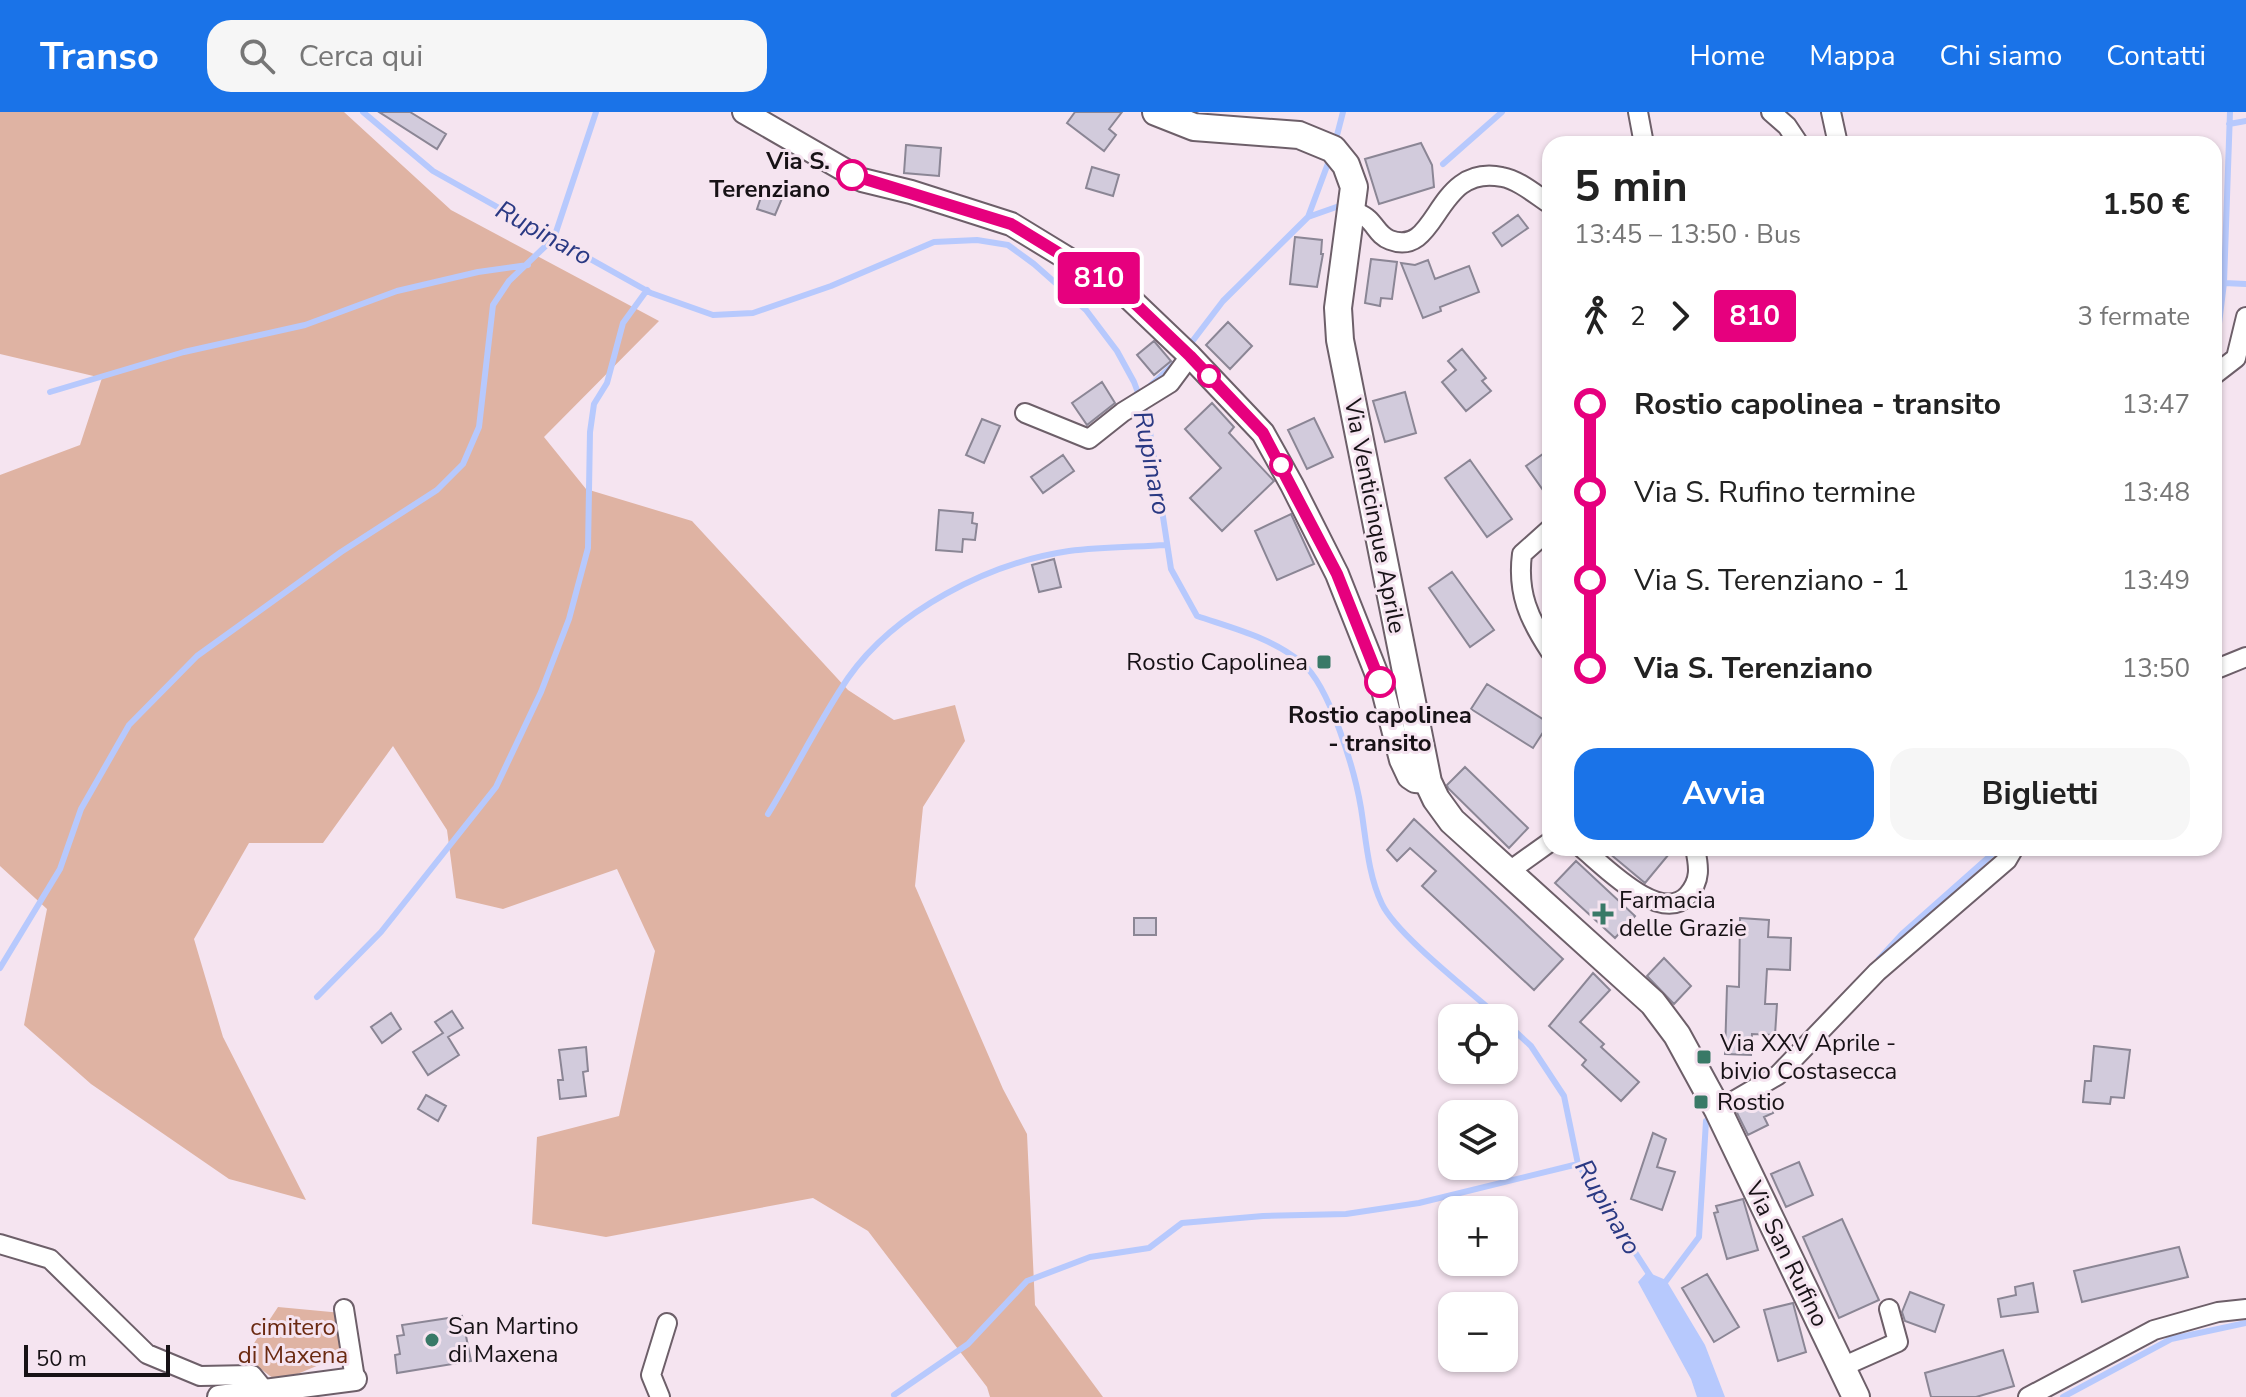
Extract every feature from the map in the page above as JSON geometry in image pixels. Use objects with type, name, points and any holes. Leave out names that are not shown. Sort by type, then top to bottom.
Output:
[{"type":"main road","name":"Via Venticinque Aprile","points":[[1156,112],[1194,127],[1299,135],[1333,149],[1346,165],[1354,187],[1338,308],[1340,340],[1428,782],[1452,821],[1653,1003],[1677,1035],[1718,1110]]},
{"type":"main road","name":"Via San Rufino","points":[[1718,1110],[1856,1397]]},
{"type":"street","points":[[744,112],[862,180],[1011,224],[1124,293],[1190,356],[1263,433],[1337,574],[1383,690],[1401,760],[1409,777],[1428,782]]},
{"type":"street","points":[[1638,112],[1642,136]]},
{"type":"street","points":[[1771,112],[1794,136]]},
{"type":"street","points":[[1831,112],[1836,136]]},
{"type":"street","points":[[1352,210],[1369,220],[1378,233],[1391,241],[1407,242],[1423,234],[1459,185],[1473,175],[1504,177],[1542,199]]},
{"type":"street","points":[[2222,369],[2236,358],[2246,317]]},
{"type":"street","points":[[1025,413],[1089,439],[1123,412],[1170,383],[1190,356]]},
{"type":"street","points":[[1542,536],[1522,554],[1519,575],[1521,593],[1542,635]]},
{"type":"street","points":[[2222,667],[2246,657]]},
{"type":"street","points":[[1508,872],[1542,848]]},
{"type":"street","points":[[1592,856],[1643,897],[1668,904],[1684,900],[1695,887],[1700,872],[1697,856]]},
{"type":"street","points":[[1718,1110],[1778,1075],[1877,972],[2008,856]]},
{"type":"street","points":[[0,1244],[50,1259],[147,1354],[200,1376],[252,1375],[265,1391]]},
{"type":"street","points":[[219,1397],[355,1379],[344,1309]]},
{"type":"street","points":[[1842,1367],[1898,1342],[1889,1309]]},
{"type":"street","points":[[2028,1397],[2154,1330],[2218,1312],[2246,1309]]},
{"type":"street","points":[[660,1397],[651,1375],[667,1323]]},
{"type":"green space","points":[[0,112],[344,112],[451,210],[659,321],[544,437],[586,489],[692,521],[848,690],[894,720],[955,705],[965,741],[923,807],[915,886],[1003,1089],[1027,1134],[1035,1305],[1103,1397],[990,1397],[987,1387],[868,1231],[813,1198],[606,1237],[532,1224],[537,1137],[619,1116],[655,951],[617,869],[503,909],[456,898],[447,830],[393,746],[323,843],[249,843],[194,939],[223,1037],[306,1200],[229,1179],[91,1084],[24,1025],[47,909],[0,866],[0,475],[80,445],[102,378],[0,354]]},
{"type":"green space","name":"cimitero di Maxena","points":[[278,1307],[342,1313],[348,1353],[278,1382],[245,1357]]},
{"type":"water","points":[[1647,1272],[1666,1280],[1705,1345],[1725,1397],[1697,1397],[1691,1379],[1638,1282]]},
{"type":"building","points":[[379,112],[410,112],[446,134],[437,149]]},
{"type":"building","points":[[1075,112],[1122,112],[1109,129],[1116,135],[1104,151],[1067,123]]},
{"type":"building","points":[[1421,143],[1432,165],[1434,187],[1379,204],[1365,159]]},
{"type":"building","points":[[906,145],[941,148],[939,176],[904,173]]},
{"type":"building","points":[[1092,167],[1119,175],[1113,196],[1086,188]]},
{"type":"building","points":[[764,188],[783,196],[775,215],[757,209]]},
{"type":"building","points":[[1518,215],[1528,228],[1502,246],[1493,233]]},
{"type":"building","points":[[1295,237],[1322,240],[1323,254],[1317,287],[1290,284]]},
{"type":"building","points":[[1371,259],[1397,262],[1392,299],[1381,298],[1380,306],[1365,303]]},
{"type":"building","points":[[1428,260],[1435,279],[1469,266],[1479,292],[1440,307],[1441,311],[1423,318],[1401,263],[1415,265]]},
{"type":"building","points":[[1228,322],[1252,346],[1230,369],[1206,345]]},
{"type":"building","points":[[1154,341],[1171,361],[1154,375],[1137,355]]},
{"type":"building","points":[[1462,349],[1486,378],[1482,381],[1491,391],[1466,411],[1442,382],[1456,370],[1448,361]]},
{"type":"building","points":[[1102,382],[1115,403],[1087,425],[1072,403]]},
{"type":"building","points":[[1405,392],[1416,433],[1385,442],[1373,401]]},
{"type":"building","points":[[1212,403],[1234,427],[1229,433],[1274,481],[1222,531],[1190,498],[1221,468],[1185,429]]},
{"type":"building","points":[[1314,418],[1333,457],[1307,469],[1288,430]]},
{"type":"building","points":[[982,419],[1000,426],[984,463],[966,455]]},
{"type":"building","points":[[1063,455],[1074,471],[1043,493],[1031,477]]},
{"type":"building","points":[[1542,455],[1542,489],[1526,466]]},
{"type":"building","points":[[1470,460],[1512,519],[1487,537],[1445,478]]},
{"type":"building","points":[[939,510],[973,513],[972,523],[977,524],[975,540],[963,539],[962,552],[936,550]]},
{"type":"building","points":[[1291,514],[1314,564],[1277,580],[1255,531]]},
{"type":"building","points":[[1054,559],[1061,587],[1039,592],[1032,565]]},
{"type":"building","points":[[1452,572],[1494,630],[1470,647],[1429,588]]},
{"type":"building","points":[[1487,684],[1542,719],[1542,734],[1533,748],[1471,709]]},
{"type":"building","points":[[1465,767],[1528,828],[1509,848],[1448,788],[1447,785]]},
{"type":"building","points":[[1414,819],[1563,959],[1534,990],[1422,886],[1436,871],[1410,848],[1397,861],[1387,850]]},
{"type":"building","points":[[1613,856],[1667,856],[1645,883]]},
{"type":"building","points":[[1576,861],[1635,916],[1615,938],[1555,883]]},
{"type":"building","points":[[1134,918],[1156,918],[1156,935],[1134,935]]},
{"type":"building","points":[[1740,918],[1769,920],[1768,937],[1791,938],[1790,970],[1767,969],[1765,1004],[1777,1004],[1775,1035],[1752,1034],[1751,1055],[1725,1054],[1727,986],[1739,987]]},
{"type":"building","points":[[1664,958],[1691,986],[1674,1004],[1647,976]]},
{"type":"building","points":[[1593,973],[1610,990],[1580,1022],[1604,1044],[1601,1047],[1639,1082],[1621,1101],[1582,1065],[1586,1060],[1549,1026]]},
{"type":"building","points":[[452,1011],[463,1028],[448,1037],[459,1055],[428,1075],[413,1052],[443,1033],[435,1022]]},
{"type":"building","points":[[391,1013],[401,1029],[382,1043],[371,1027]]},
{"type":"building","points":[[2094,1046],[2130,1050],[2124,1098],[2111,1097],[2110,1104],[2083,1102],[2085,1081],[2091,1081]]},
{"type":"building","points":[[586,1047],[588,1071],[583,1072],[586,1096],[560,1099],[558,1080],[563,1080],[559,1050]]},
{"type":"building","points":[[426,1095],[446,1106],[438,1121],[418,1109]]},
{"type":"building","points":[[1765,1096],[1773,1113],[1764,1117],[1768,1125],[1748,1135],[1737,1113]]},
{"type":"building","points":[[1653,1133],[1666,1139],[1657,1167],[1675,1172],[1662,1210],[1631,1199]]},
{"type":"building","points":[[1799,1162],[1813,1195],[1786,1207],[1771,1174]]},
{"type":"building","points":[[1743,1199],[1758,1250],[1727,1259],[1714,1213],[1718,1212],[1716,1206]]},
{"type":"building","points":[[1842,1219],[1879,1300],[1839,1318],[1803,1237]]},
{"type":"building","points":[[2179,1247],[2188,1277],[2082,1302],[2074,1271]]},
{"type":"building","points":[[1707,1274],[1739,1327],[1714,1342],[1682,1288]]},
{"type":"building","points":[[2033,1283],[2038,1312],[2001,1317],[1998,1299],[2016,1295],[2015,1287]]},
{"type":"building","points":[[1910,1292],[1944,1305],[1935,1332],[1905,1321],[1902,1312]]},
{"type":"building","points":[[1793,1303],[1806,1352],[1778,1361],[1764,1310]]},
{"type":"building","name":"San Martino di Maxena","points":[[462,1316],[471,1361],[397,1373],[395,1355],[400,1354],[397,1336],[404,1335],[402,1325]]},
{"type":"building","points":[[2003,1350],[2014,1386],[1976,1397],[1931,1397],[1925,1373]]},
{"type":"waterway","name":"Rupinaro","points":[[363,112],[433,171],[651,293],[713,315],[753,313],[831,286],[934,242],[977,240],[1008,245],[1034,264],[1086,310],[1117,351],[1134,382],[1148,419],[1171,569],[1197,616],[1278,647],[1291,654],[1312,674],[1331,709],[1347,752],[1358,792],[1371,869],[1382,904],[1418,947],[1483,1004]]},
{"type":"waterway","points":[[0,968],[60,869],[81,809],[129,725],[197,656],[341,552],[437,490],[463,464],[479,427],[493,305],[509,281],[554,238],[596,112]]},
{"type":"waterway","points":[[1335,143],[1343,112]]},
{"type":"waterway","points":[[1443,164],[1502,112]]},
{"type":"waterway","points":[[2222,299],[2230,112]]},
{"type":"waterway","points":[[2229,124],[2246,121]]},
{"type":"waterway","points":[[1188,347],[1223,301],[1308,217],[1330,158]]},
{"type":"waterway","points":[[1308,217],[1342,205]]},
{"type":"waterway","points":[[50,392],[184,352],[305,325],[397,291],[478,272],[528,265]]},
{"type":"waterway","points":[[2224,283],[2246,284]]},
{"type":"waterway","points":[[317,997],[381,932],[496,787],[541,692],[569,619],[588,548],[590,432],[594,404],[607,383],[623,323],[647,290]]},
{"type":"waterway","points":[[1149,387],[1176,362]]},
{"type":"waterway","points":[[768,814],[848,678],[868,654],[917,612],[976,579],[1038,557],[1069,551],[1166,545]]},
{"type":"waterway","points":[[1879,959],[1902,934],[1990,856]]},
{"type":"waterway","name":"Rupinaro","points":[[1518,1034],[1531,1046],[1564,1096],[1578,1164],[1651,1277]]},
{"type":"waterway","points":[[1663,1285],[1699,1237],[1706,1121]]},
{"type":"waterway","points":[[894,1395],[968,1344],[1027,1281],[1090,1257],[1149,1248],[1182,1223],[1263,1216],[1346,1214],[1419,1203],[1578,1164]]},
{"type":"waterway","points":[[2063,1397],[2171,1339],[2246,1323]]},
{"type":"bus line","name":"810","points":[[852,175],[1011,224],[1124,293],[1190,356],[1263,433],[1337,574],[1380,682]]},
{"type":"place","name":"Via S. Terenziano","points":[[852,175]]},
{"type":"place","name":"Rostio Capolinea","points":[[1324,662]]},
{"type":"place","name":"Rostio capolinea - transito","points":[[1380,682]]},
{"type":"place","name":"Farmacia delle Grazie","points":[[1603,914]]},
{"type":"place","name":"Via XXV Aprile - bivio Costasecca","points":[[1704,1057]]},
{"type":"place","name":"Rostio","points":[[1701,1102]]},
{"type":"place","name":"San Martino di Maxena","points":[[432,1340]]}]
